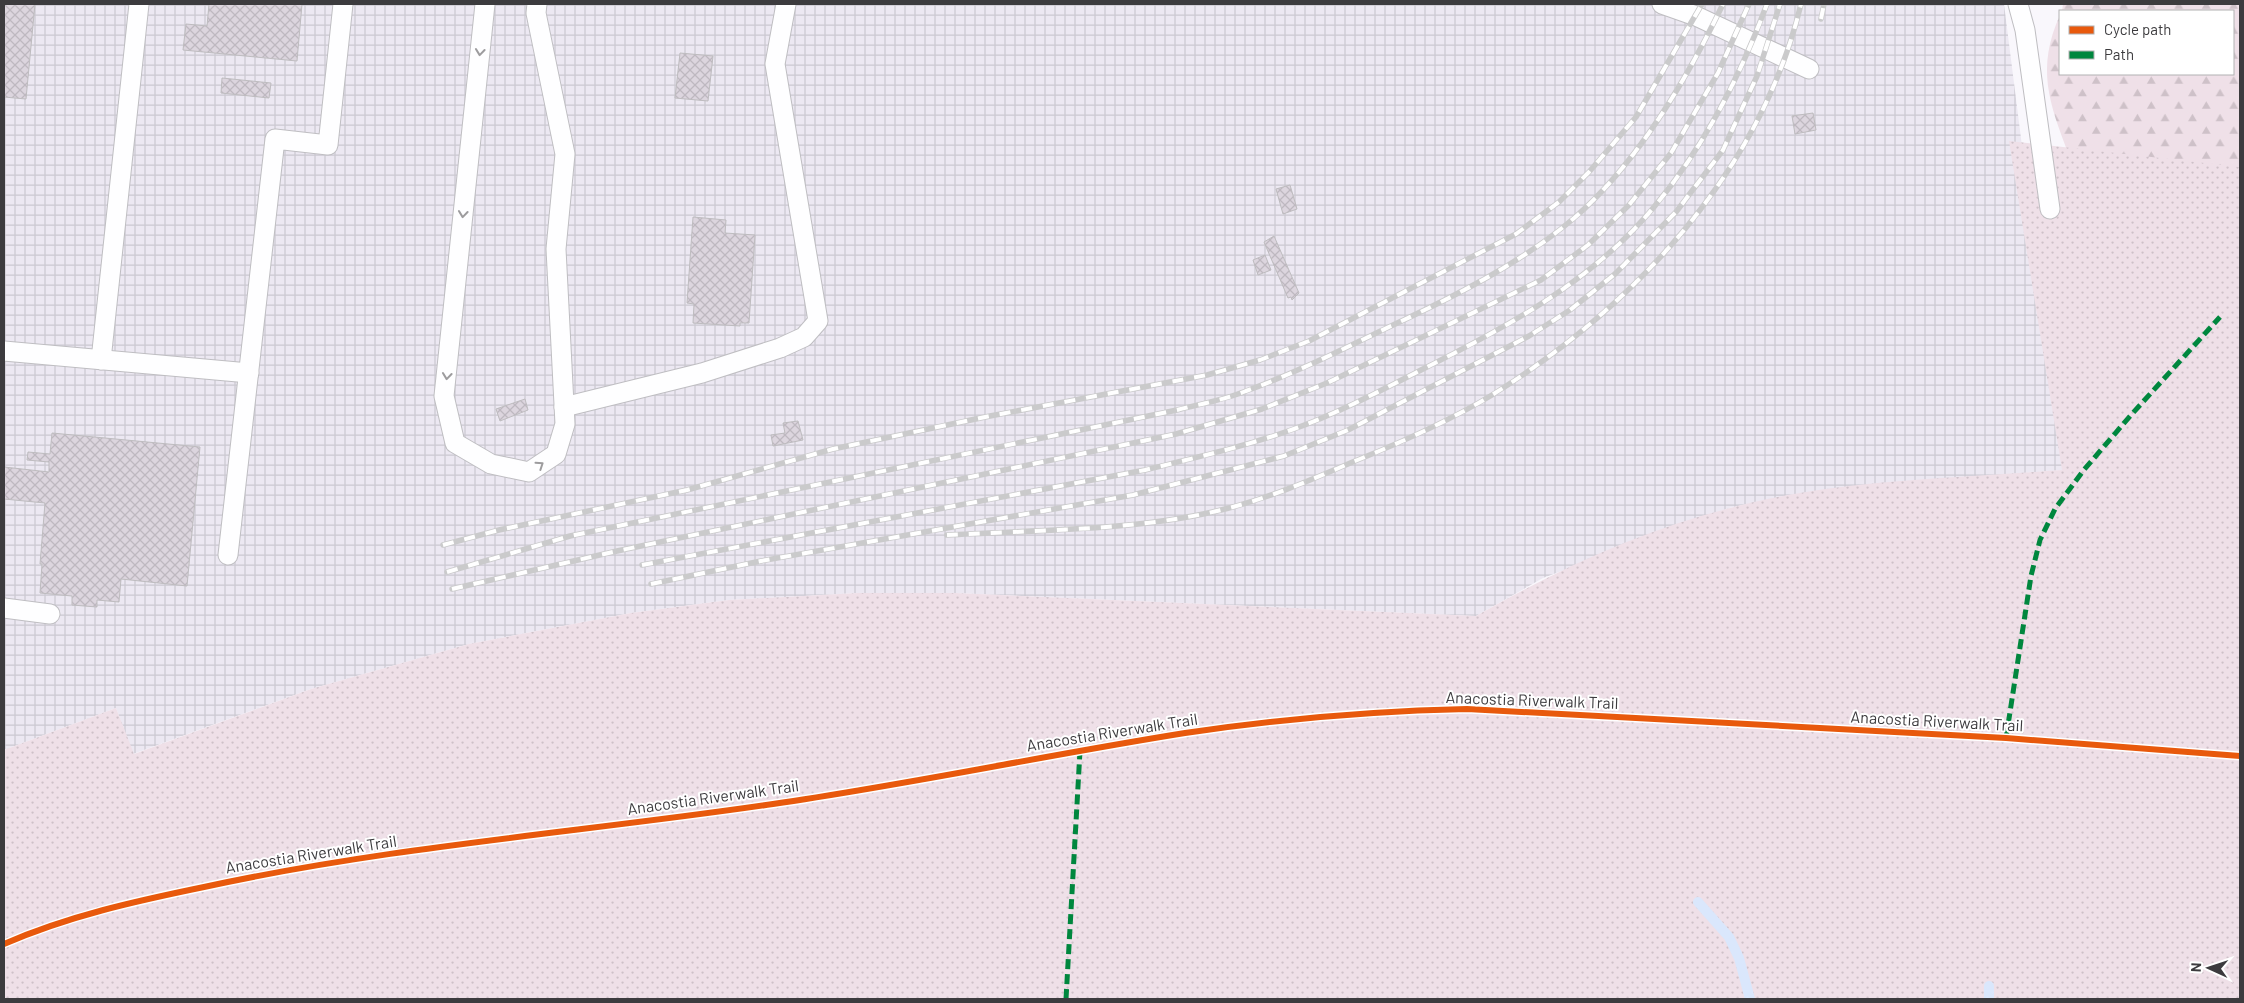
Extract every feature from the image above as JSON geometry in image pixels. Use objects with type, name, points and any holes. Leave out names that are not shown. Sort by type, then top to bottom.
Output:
[{"type":"lane","points":[[101,360],[139,4]]},
{"type":"lane","points":[[228,555],[275,139],[328,145],[343,4]]},
{"type":"lane","points":[[485,4],[444,396],[455,443],[491,464],[529,472],[556,454],[564,424],[556,249],[565,154],[546,69],[536,13],[537,4]]},
{"type":"lane","points":[[564,407],[702,373],[780,348],[804,336],[818,321],[775,64],[786,4]]},
{"type":"lane","points":[[1662,4],[1696,16],[1809,69]]},
{"type":"lane","points":[[2018,4],[2025,30],[2050,209]]},
{"type":"lane","points":[[4,352],[249,373]]},
{"type":"lane","points":[[4,608],[50,614]]},
{"type":"shaded area","points":[[4,4],[2004,4],[2063,470],[1849,487],[1789,495],[1729,508],[1543,578],[1476,616],[955,593],[858,593],[729,600],[631,613],[469,644],[311,689],[133,754],[116,708],[4,750]]},
{"type":"green space","points":[[2063,4],[2240,4],[2240,210],[2069,155],[2051,102],[2047,69],[2048,52],[2059,18],[2059,75],[2234,75],[2234,10],[2062,10]]},
{"type":"green space","points":[[2009,141],[2240,167],[2240,999],[4,999],[4,750],[116,708],[134,754],[311,689],[469,644],[631,613],[729,600],[858,593],[955,593],[1476,616],[1551,576],[1627,542],[1705,515],[1745,504],[1788,495],[1856,485],[2062,470]]},
{"type":"building","points":[[4,4],[35,4],[26,99],[4,97]]},
{"type":"building","points":[[209,4],[302,4],[297,61],[183,50],[186,24],[207,26]]},
{"type":"building","points":[[680,53],[713,56],[708,101],[675,98]]},
{"type":"building","points":[[222,78],[271,83],[269,98],[221,93]]},
{"type":"building","points":[[1813,113],[1816,130],[1795,134],[1792,116]]},
{"type":"building","points":[[1290,185],[1297,209],[1283,214],[1276,189]]},
{"type":"building","points":[[693,217],[726,220],[725,233],[755,235],[749,323],[740,323],[740,326],[693,323],[694,304],[687,303]]},
{"type":"building","points":[[1274,236],[1299,293],[1292,300],[1291,297],[1288,298],[1264,242]]},
{"type":"building","points":[[1265,255],[1271,270],[1258,275],[1253,260]]},
{"type":"building","points":[[525,399],[528,410],[500,421],[496,409]]},
{"type":"building","points":[[798,421],[803,440],[773,446],[771,435],[785,433],[783,423]]},
{"type":"building","points":[[52,433],[200,447],[187,586],[121,579],[119,602],[97,600],[97,607],[72,605],[72,596],[40,593],[42,564],[40,564],[45,503],[4,499],[4,467],[49,472],[49,462],[27,460],[28,452],[50,454]]},
{"type":"waterway","points":[[1698,902],[1729,937],[1739,958],[1750,999]]},
{"type":"waterway","points":[[1989,986],[1989,999]]},
{"type":"railway","points":[[443,545],[499,530],[687,490],[833,449],[990,416],[1207,375],[1260,360],[1309,341],[1516,234],[1559,202],[1589,172],[1636,117],[1702,4]]},
{"type":"railway","points":[[447,572],[570,536],[1177,410],[1238,394],[1301,369],[1438,303],[1485,278],[1531,251],[1573,219],[1596,197],[1639,147],[1677,90],[1723,4]]},
{"type":"railway","points":[[452,589],[617,551],[1176,434],[1262,409],[1327,383],[1541,280],[1588,245],[1629,205],[1671,153],[1718,73],[1749,4]]},
{"type":"railway","points":[[642,565],[1145,470],[1273,436],[1324,417],[1373,394],[1453,354],[1516,319],[1576,280],[1630,234],[1672,184],[1705,136],[1733,84],[1767,4]]},
{"type":"railway","points":[[651,584],[761,561],[1133,495],[1284,456],[1348,430],[1529,336],[1570,310],[1615,274],[1676,212],[1723,150],[1757,76],[1780,4]]},
{"type":"railway","points":[[947,535],[1117,526],[1184,518],[1217,511],[1288,489],[1390,446],[1476,405],[1545,359],[1595,320],[1642,276],[1685,229],[1723,178],[1756,123],[1782,65],[1801,4]]},
{"type":"railway","points":[[1821,19],[1824,4]]},
{"type":"marked path","points":[[2006,738],[2031,576],[2040,540],[2055,509],[2083,471],[2131,415],[2220,317]]},
{"type":"marked path","points":[[1066,999],[1080,751]]},
{"type":"cycle path","name":"Anacostia Riverwalk Trail","points":[[4,944],[53,925],[102,910],[275,873],[417,850],[773,804],[876,788],[1185,733],[1326,716],[1467,709],[2006,738],[2240,756]]}]
